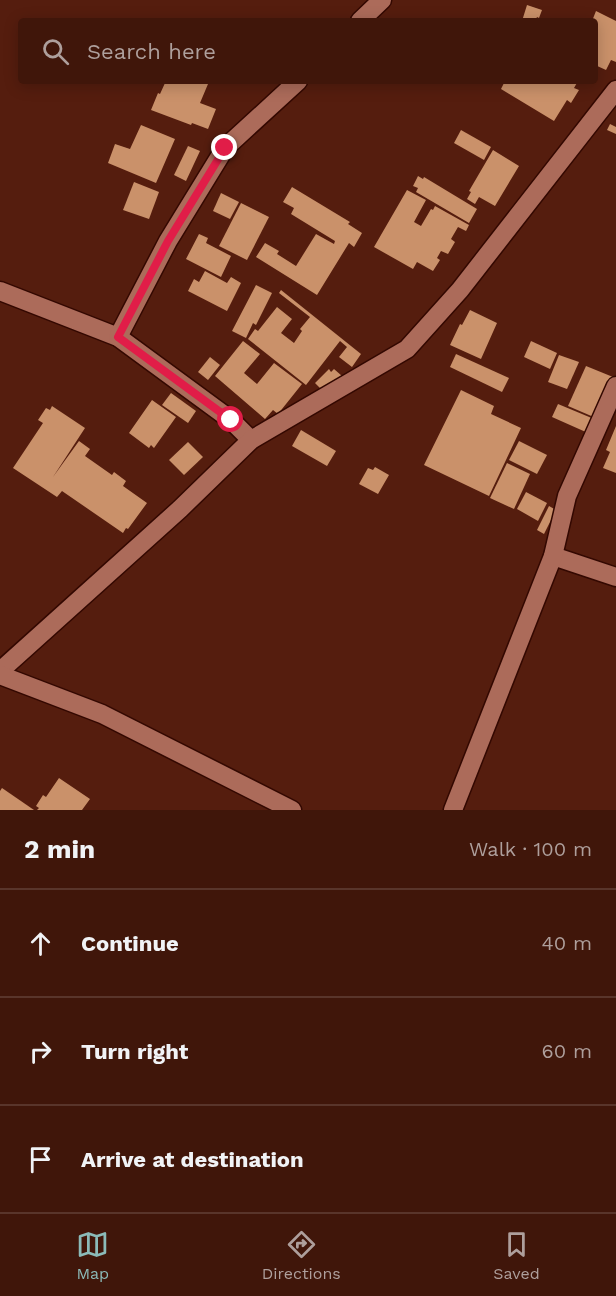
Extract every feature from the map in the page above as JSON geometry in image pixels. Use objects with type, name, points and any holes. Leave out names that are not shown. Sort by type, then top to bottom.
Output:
[{"type":"street","points":[[363,18],[382,0]]},
{"type":"street","points":[[118,337],[168,241],[225,148],[295,84]]},
{"type":"street","points":[[292,810],[102,714],[0,673],[180,509],[251,440],[407,350],[460,290],[616,90]]},
{"type":"street","points":[[0,291],[118,337],[231,420],[251,440]]},
{"type":"street","points":[[453,810],[553,556],[567,496],[616,386]]},
{"type":"street","points":[[553,556],[616,577]]},
{"type":"building","points":[[527,5],[542,10],[539,18],[523,18]]},
{"type":"building","points":[[596,11],[616,21],[616,62],[611,60],[606,70],[598,66],[598,18],[593,18]]},
{"type":"building","points":[[165,84],[208,84],[200,103],[216,109],[208,129],[151,110],[158,93],[160,94]]},
{"type":"building","points":[[504,84],[576,84],[574,88],[579,90],[571,103],[567,100],[554,121],[501,89]]},
{"type":"building","points":[[610,124],[616,127],[616,134],[607,130]]},
{"type":"building","points":[[141,125],[175,139],[156,183],[108,163],[115,144],[130,149]]},
{"type":"building","points":[[461,130],[491,147],[484,160],[454,143]]},
{"type":"building","points":[[188,146],[200,151],[186,181],[174,175]]},
{"type":"building","points":[[493,150],[519,166],[495,206],[479,197],[475,204],[467,199],[471,192],[469,191]]},
{"type":"building","points":[[418,176],[423,179],[424,177],[477,209],[469,223],[416,192],[418,188],[413,186]]},
{"type":"building","points":[[134,182],[159,192],[149,219],[123,210]]},
{"type":"building","points":[[292,187],[350,222],[348,224],[362,233],[354,247],[349,243],[317,295],[256,257],[265,243],[279,251],[277,254],[296,266],[316,234],[334,244],[335,241],[291,214],[294,208],[283,202]]},
{"type":"building","points":[[407,190],[426,200],[414,222],[421,226],[435,206],[469,225],[466,231],[458,227],[451,239],[455,242],[448,254],[441,251],[437,258],[440,260],[433,271],[417,262],[413,269],[374,247]]},
{"type":"building","points":[[221,193],[239,202],[230,219],[213,211]]},
{"type":"building","points":[[241,203],[269,217],[247,260],[219,246]]},
{"type":"building","points":[[199,234],[208,238],[206,243],[231,256],[221,277],[186,259]]},
{"type":"building","points":[[205,271],[227,283],[231,277],[241,283],[227,311],[188,291],[194,279],[199,282]]},
{"type":"building","points":[[256,285],[272,293],[256,325],[253,323],[246,338],[232,331]]},
{"type":"building","points":[[281,290],[361,354],[352,367],[339,357],[347,347],[340,341],[306,385],[248,339],[255,329],[258,331],[277,307],[292,319],[281,333],[294,343],[302,331],[300,329],[310,317],[279,293]]},
{"type":"building","points":[[470,310],[497,323],[481,359],[450,345]]},
{"type":"building","points":[[243,341],[260,354],[244,373],[257,384],[274,363],[302,384],[278,414],[273,410],[265,419],[215,376]]},
{"type":"building","points":[[531,341],[557,353],[550,369],[524,357]]},
{"type":"building","points":[[456,354],[509,378],[502,392],[450,367]]},
{"type":"building","points":[[559,355],[579,362],[567,389],[548,382]]},
{"type":"building","points":[[210,357],[220,365],[208,380],[198,372]]},
{"type":"building","points":[[586,366],[613,377],[596,418],[568,406]]},
{"type":"building","points":[[329,369],[331,372],[334,369],[342,376],[324,392],[315,383]]},
{"type":"building","points":[[461,390],[494,406],[491,414],[521,428],[489,496],[424,465]]},
{"type":"building","points":[[171,393],[196,411],[188,423],[162,405]]},
{"type":"building","points":[[152,400],[176,417],[154,448],[151,445],[149,448],[129,433]]},
{"type":"building","points":[[558,404],[594,419],[588,433],[552,417]]},
{"type":"building","points":[[52,406],[85,428],[53,477],[79,441],[90,449],[85,456],[112,475],[114,472],[126,481],[123,486],[147,503],[123,533],[62,491],[57,497],[13,468],[43,423],[38,420],[46,408],[50,410]]},
{"type":"building","points":[[616,426],[616,473],[603,468],[610,452],[606,450]]},
{"type":"building","points":[[301,430],[336,451],[327,466],[292,446]]},
{"type":"building","points":[[519,441],[547,455],[537,474],[509,460]]},
{"type":"building","points":[[188,442],[203,457],[184,475],[169,460]]},
{"type":"building","points":[[507,463],[530,474],[514,509],[490,498]]},
{"type":"building","points":[[375,467],[389,475],[378,494],[359,484],[368,468],[373,470]]},
{"type":"building","points":[[526,492],[547,503],[538,521],[517,509]]},
{"type":"building","points":[[549,506],[556,510],[544,534],[537,530]]},
{"type":"building","points":[[59,778],[90,799],[82,810],[37,810],[39,808],[36,806],[43,795],[46,797]]},
{"type":"building","points":[[2,788],[34,810],[0,810]]},
{"type":"route","points":[[225,148],[168,241],[118,337],[231,420]]}]
